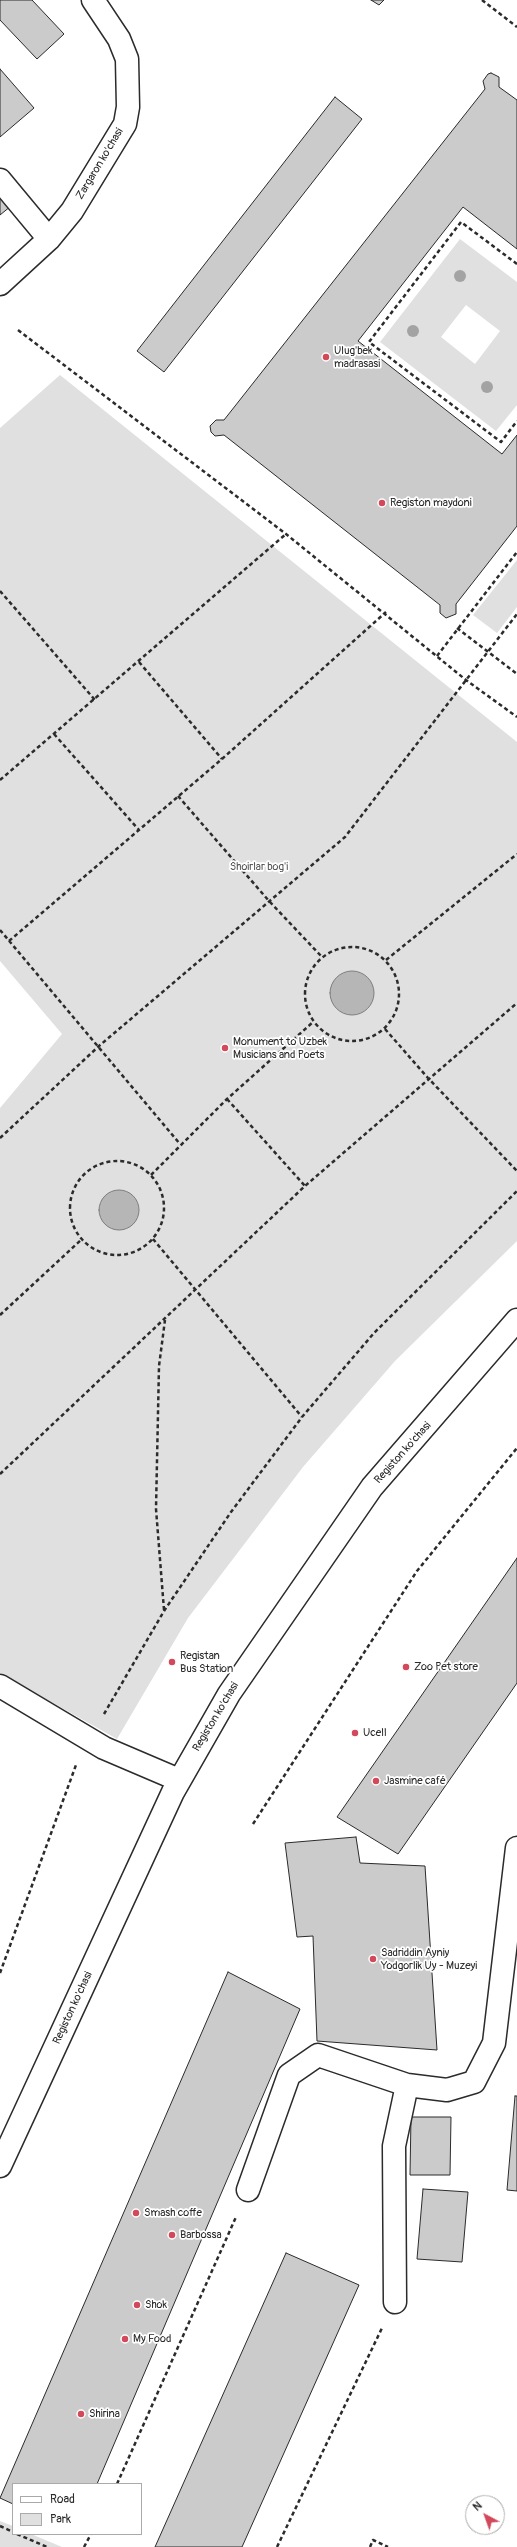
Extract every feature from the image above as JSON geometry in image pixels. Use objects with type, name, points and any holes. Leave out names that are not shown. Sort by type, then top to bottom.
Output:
[{"type":"main road","name":"Zargaron ko'chasi","points":[[0,284],[49,239],[82,196],[125,124],[128,107],[127,59],[119,39],[93,0]]},
{"type":"main road","points":[[0,180],[49,239]]},
{"type":"main road","name":"Registon ko'chasi","points":[[0,2166],[179,1780],[229,1694],[372,1487],[517,1320]]},
{"type":"main road","points":[[0,1686],[90,1738],[104,1748],[179,1780]]},
{"type":"main road","points":[[248,2190],[289,2075],[301,2065],[318,2055],[406,2085],[446,2090],[474,2082],[494,2044],[517,1848]]},
{"type":"main road","points":[[395,2302],[394,2146],[406,2085]]},
{"type":"path","points":[[482,0],[517,27]]},
{"type":"path","points":[[517,264],[461,222],[369,342],[501,442],[517,421]]},
{"type":"path","points":[[18,330],[286,534],[386,612],[466,680],[517,717]]},
{"type":"path","points":[[0,780],[95,700],[286,534]]},
{"type":"path","points":[[437,656],[457,628],[517,552]]},
{"type":"path","points":[[0,590],[95,700]]},
{"type":"path","points":[[9,940],[222,759],[386,612]]},
{"type":"path","points":[[0,1138],[99,1046],[345,837],[517,614]]},
{"type":"path","points":[[457,628],[517,674]]},
{"type":"path","points":[[139,662],[222,759]]},
{"type":"path","points":[[54,734],[139,830]]},
{"type":"path","points":[[178,796],[269,901],[322,957]]},
{"type":"path","points":[[386,960],[517,854]]},
{"type":"path","points":[[0,930],[180,1144]]},
{"type":"path","points":[[348,947],[361,947],[374,952],[386,960],[395,972],[399,987],[400,1002],[394,1017],[385,1029],[371,1038],[356,1042],[339,1040],[325,1033],[313,1022],[307,1009],[304,995],[306,981],[313,967],[322,957],[348,947]]},
{"type":"path","points":[[0,1474],[196,1291],[305,1186],[428,1078],[517,1003]]},
{"type":"path","points":[[151,1175],[180,1144],[227,1099],[313,1022]]},
{"type":"path","points":[[385,1029],[428,1078],[517,1171]]},
{"type":"path","points":[[227,1099],[305,1186]]},
{"type":"path","points":[[123,1161],[138,1166],[151,1175],[160,1186],[164,1200],[165,1213],[161,1227],[154,1239],[143,1248],[117,1256],[104,1254],[91,1249],[81,1240],[73,1226],[69,1210],[71,1194],[83,1175],[91,1168],[106,1162],[123,1161]]},
{"type":"path","points":[[90,1738],[164,1611],[232,1512],[302,1417],[374,1333],[517,1191]]},
{"type":"path","points":[[154,1239],[302,1417]]},
{"type":"path","points":[[0,1316],[81,1240]]},
{"type":"path","points":[[164,1611],[156,1509],[159,1366],[165,1320]]},
{"type":"path","points":[[254,1824],[417,1570],[517,1448]]},
{"type":"path","points":[[0,1973],[77,1762]]},
{"type":"path","points":[[117,2483],[248,2190]]},
{"type":"path","points":[[277,2547],[395,2302]]},
{"type":"path","points":[[0,2526],[12,2532]]},
{"type":"path","points":[[19,2535],[47,2547]]},
{"type":"path","points":[[84,2547],[90,2535]]},
{"type":"path","points":[[370,2547],[373,2540],[388,2547]]},
{"type":"green space","points":[[460,239],[517,282],[517,405],[496,431],[380,342]],"holes":[[[466,305],[500,331],[475,364],[441,337]]]},
{"type":"green space","name":"Shoirlar bog'i","points":[[60,375],[517,742],[517,1241],[395,1361],[303,1467],[188,1618],[117,1739],[0,1673],[0,1108],[62,1034],[0,961],[0,428]]},
{"type":"green space","points":[[517,560],[517,607],[497,633],[473,615]]},
{"type":"green space","points":[[0,2521],[12,2526],[12,2535],[33,2535],[62,2547],[0,2547]]},
{"type":"shaded area","points":[[356,971],[361,972],[368,977],[373,984],[373,1002],[368,1009],[361,1014],[348,1015],[343,1014],[336,1009],[331,1002],[330,989],[331,984],[336,977],[343,972]]},
{"type":"shaded area","points":[[123,1190],[130,1193],[136,1199],[139,1210],[138,1218],[130,1227],[123,1230],[115,1230],[108,1227],[100,1218],[99,1206],[102,1199],[111,1191]]},
{"type":"building","points":[[0,0],[32,0],[64,34],[37,59],[0,20]]},
{"type":"building","points":[[371,0],[384,0],[379,5]]},
{"type":"building","points":[[0,69],[34,108],[0,137]]},
{"type":"building","name":"Ulug'bek mаdrаsasi","points":[[491,73],[499,77],[499,87],[517,100],[517,249],[463,207],[358,341],[502,454],[517,435],[517,526],[456,604],[456,614],[446,618],[440,613],[440,605],[224,435],[215,436],[211,432],[210,426],[216,420],[224,420],[485,89],[483,81],[488,74]]},
{"type":"building","points":[[335,97],[362,119],[164,372],[137,351]]},
{"type":"building","points":[[0,194],[11,206],[0,215]]},
{"type":"building","points":[[517,1558],[517,1683],[398,1854],[337,1817]]},
{"type":"building","name":"Sadriddin Ayniy Yodgorlik Uy - Muzeyi","points":[[356,1837],[360,1863],[425,1866],[437,2050],[317,2041],[313,1936],[297,1937],[285,1843]]},
{"type":"building","points":[[228,1972],[300,2009],[97,2483],[12,2483],[12,2504],[0,2498]]},
{"type":"building","points":[[515,2096],[517,2096],[517,2191],[507,2190]]},
{"type":"building","points":[[411,2117],[451,2117],[450,2175],[410,2175]]},
{"type":"building","points":[[423,2189],[468,2192],[462,2262],[417,2259]]},
{"type":"building","points":[[286,2253],[359,2285],[242,2547],[155,2547]]},
{"type":"place","name":"Ulug'bek mаdrаsasi","points":[[326,357]]},
{"type":"place","name":"Registon maydoni","points":[[382,503]]},
{"type":"place","name":"Monument to Uzbek Musicians and Poets","points":[[225,1048]]},
{"type":"place","name":"Registan Bus Station","points":[[172,1662]]},
{"type":"place","name":"Zoo Pet store","points":[[406,1667]]},
{"type":"place","name":"Ucell","points":[[355,1733]]},
{"type":"place","name":"Jasmine café","points":[[376,1781]]},
{"type":"place","name":"Sadriddin Ayniy Yodgorlik Uy - Muzeyi","points":[[373,1959]]},
{"type":"place","name":"Smash coffe","points":[[136,2213]]},
{"type":"place","name":"Barbossa","points":[[172,2235]]},
{"type":"place","name":"Shok","points":[[137,2305]]},
{"type":"place","name":"My Food","points":[[125,2339]]},
{"type":"place","name":"Shirina","points":[[81,2414]]}]
